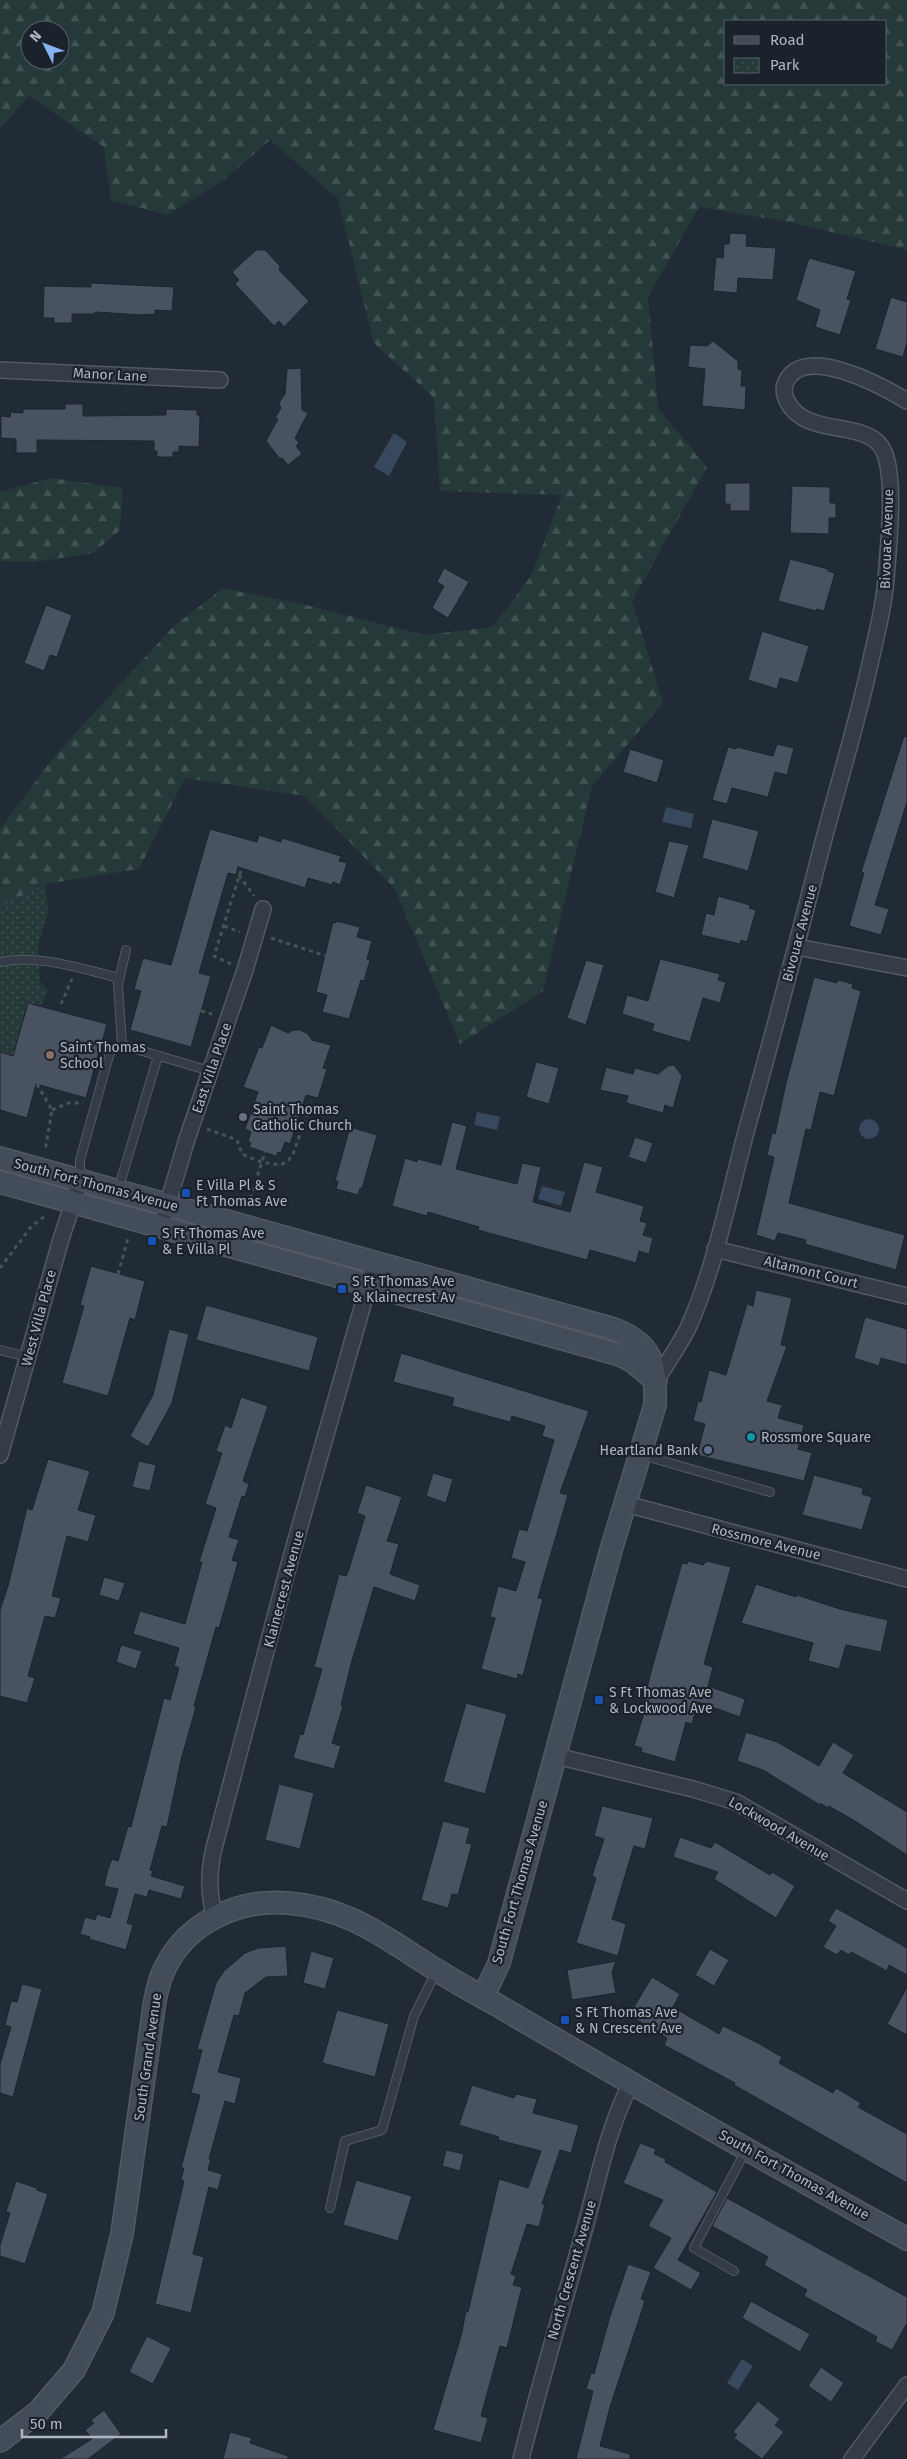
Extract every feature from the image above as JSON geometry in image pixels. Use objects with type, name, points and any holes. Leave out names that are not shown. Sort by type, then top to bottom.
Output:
[{"type":"main road","name":"South Fort Thomas Avenue","points":[[0,1158],[80,1182],[169,1204],[241,1226],[376,1262],[629,1335],[645,1347],[652,1359],[656,1381],[655,1405],[611,1550],[499,1963],[483,1997],[907,2239]]},
{"type":"main road","name":"South Fort Thomas Avenue","points":[[0,1182],[73,1204],[620,1355],[632,1361],[656,1381]]},
{"type":"main road","name":"South Grand Avenue","points":[[0,2441],[38,2412],[74,2370],[103,2313],[122,2234],[157,1988],[166,1966],[191,1934],[214,1917],[242,1907],[264,1902],[288,1902],[312,1906],[371,1927],[483,1997]]},
{"type":"street","name":"Bivouac Avenue","points":[[656,1381],[687,1329],[715,1249],[797,947],[865,685],[885,595],[890,515],[888,461],[880,445],[872,439],[851,431],[818,424],[800,416],[791,408],[785,397],[785,383],[796,371],[809,365],[833,368],[876,382],[907,401]]},
{"type":"street","name":"Manor Lane","points":[[0,370],[220,380]]},
{"type":"street","name":"East Villa Place","points":[[161,1227],[192,1124],[246,970],[263,909]]},
{"type":"street","points":[[797,947],[907,968]]},
{"type":"street","name":"West Villa Place","points":[[0,1455],[80,1182]]},
{"type":"street","name":"Altamont Court","points":[[715,1249],[907,1296]]},
{"type":"street","name":"Klainecrest Avenue","points":[[214,1917],[208,1873],[213,1852],[288,1568],[376,1262]]},
{"type":"street","name":"Rossmore Avenue","points":[[626,1504],[907,1579]]},
{"type":"street","name":"Lockwood Avenue","points":[[556,1756],[693,1789],[736,1802],[907,1901]]},
{"type":"street","name":"North Crescent Avenue","points":[[521,2459],[539,2387],[585,2230],[606,2142],[618,2108],[631,2083]]},
{"type":"street","points":[[852,2459],[907,2385]]},
{"type":"lane","points":[[122,1045],[118,984],[126,950]]},
{"type":"lane","points":[[0,962],[11,959],[46,960],[120,978]]},
{"type":"lane","points":[[80,1182],[80,1160],[110,1052],[122,1045],[210,1071]]},
{"type":"lane","points":[[118,1191],[158,1056]]},
{"type":"lane","points":[[0,1350],[28,1357]]},
{"type":"lane","points":[[640,1454],[770,1492]]},
{"type":"lane","points":[[330,2208],[345,2141],[382,2130],[414,2016],[437,1970]]},
{"type":"lane","points":[[734,2271],[694,2248],[747,2149]]},
{"type":"path","points":[[242,867],[214,956],[246,970]]},
{"type":"path","points":[[239,875],[263,909]]},
{"type":"path","points":[[270,937],[326,956]]},
{"type":"path","points":[[61,1004],[72,978],[81,980]]},
{"type":"path","points":[[201,1011],[215,1015]]},
{"type":"path","points":[[37,1084],[52,1110],[44,1151]]},
{"type":"path","points":[[52,1110],[69,1103],[87,1101]]},
{"type":"path","points":[[192,1124],[237,1140],[242,1154],[261,1162],[280,1165],[288,1161],[293,1154],[312,1101]]},
{"type":"path","points":[[241,1226],[264,1152]]},
{"type":"path","points":[[0,1268],[31,1227],[46,1215]]},
{"type":"path","points":[[118,1274],[128,1238]]},
{"type":"green space","points":[[0,0],[907,0],[907,250],[794,223],[699,207],[648,297],[658,408],[707,467],[632,601],[663,703],[592,786],[543,991],[460,1044],[395,889],[305,796],[185,778],[139,869],[45,884],[0,907],[0,829],[57,753],[173,627],[223,588],[302,604],[425,635],[493,627],[531,576],[562,495],[440,491],[434,398],[374,343],[338,199],[270,140],[225,179],[168,215],[111,200],[104,147],[29,96],[0,129]]},
{"type":"green space","points":[[51,478],[123,488],[120,530],[93,553],[35,562],[0,561],[0,492]]},
{"type":"green space","points":[[45,884],[48,912],[38,946],[40,981],[48,991],[41,1006],[28,1003],[13,1056],[0,1052],[0,907]]},
{"type":"water","points":[[394,433],[407,442],[389,476],[374,467]]},
{"type":"water","points":[[666,807],[694,814],[691,828],[662,822]]},
{"type":"water","points":[[477,1112],[500,1117],[497,1130],[474,1125]]},
{"type":"water","points":[[865,1119],[873,1119],[879,1125],[879,1133],[873,1139],[865,1139],[859,1133],[859,1125]]},
{"type":"water","points":[[542,1186],[565,1192],[561,1206],[538,1199]]},
{"type":"water","points":[[742,2359],[753,2366],[738,2390],[727,2383]]},
{"type":"building","points":[[730,233],[747,234],[746,246],[776,248],[773,280],[738,278],[737,293],[713,291],[716,257],[723,258],[724,244],[729,244]]},
{"type":"building","points":[[256,250],[265,250],[280,266],[279,270],[309,301],[284,327],[279,321],[274,326],[235,284],[239,280],[232,272]]},
{"type":"building","points":[[809,258],[856,271],[847,299],[851,300],[840,335],[815,327],[820,310],[796,300]]},
{"type":"building","points":[[91,283],[174,287],[172,311],[155,310],[155,314],[142,315],[95,312],[95,314],[72,314],[72,323],[54,323],[54,318],[43,318],[44,286],[91,287]]},
{"type":"building","points":[[891,297],[907,302],[907,342],[903,357],[875,349]]},
{"type":"building","points":[[713,341],[738,361],[738,369],[742,370],[741,386],[746,386],[745,410],[702,406],[705,369],[688,367],[690,345],[707,346]]},
{"type":"building","points":[[301,368],[302,410],[308,413],[295,438],[299,443],[296,446],[302,454],[288,465],[282,458],[280,459],[266,441],[278,419],[275,418],[281,408],[279,403],[285,394],[287,369]]},
{"type":"building","points":[[65,404],[83,404],[83,416],[166,415],[166,409],[197,410],[197,415],[200,415],[199,447],[179,446],[179,452],[173,452],[173,457],[157,457],[157,451],[154,451],[154,441],[37,440],[37,453],[16,453],[16,439],[1,438],[1,416],[10,417],[11,412],[23,413],[23,409],[65,409]]},
{"type":"building","points":[[725,483],[750,483],[750,511],[730,511],[730,504],[725,504]]},
{"type":"building","points":[[792,486],[830,487],[830,503],[836,503],[836,518],[829,518],[829,534],[790,533]]},
{"type":"building","points":[[790,559],[828,569],[828,571],[835,573],[824,611],[817,609],[816,611],[778,601]]},
{"type":"building","points":[[444,568],[469,582],[448,618],[432,608],[444,586],[437,582]]},
{"type":"building","points":[[46,605],[72,615],[57,657],[50,655],[44,671],[24,663]]},
{"type":"building","points":[[762,631],[809,646],[798,683],[780,678],[777,689],[748,680]]},
{"type":"building","points":[[904,736],[907,737],[907,802],[875,905],[889,909],[881,935],[849,926],[864,873],[861,872]]},
{"type":"building","points":[[777,744],[794,748],[787,775],[775,772],[768,797],[732,788],[727,804],[712,800],[728,747],[736,749],[737,747],[773,756]]},
{"type":"building","points":[[630,749],[664,760],[657,783],[623,772]]},
{"type":"building","points":[[712,819],[759,831],[748,871],[702,858]]},
{"type":"building","points":[[210,829],[257,842],[259,835],[281,842],[282,838],[341,856],[339,861],[347,863],[340,885],[333,882],[332,885],[308,878],[305,888],[238,867],[236,875],[228,873],[199,973],[211,976],[191,1047],[130,1030],[141,991],[134,989],[143,958],[171,965]]},
{"type":"building","points":[[669,841],[689,845],[674,898],[655,892]]},
{"type":"building","points":[[718,896],[750,905],[749,908],[756,910],[747,942],[741,940],[740,944],[701,935],[706,913],[714,915]]},
{"type":"building","points":[[336,921],[360,927],[357,937],[372,941],[367,959],[370,960],[364,981],[361,980],[349,1019],[322,1012],[327,995],[316,992],[333,922],[336,923]]},
{"type":"building","points":[[660,959],[720,974],[718,980],[726,982],[720,1003],[703,998],[690,1042],[652,1031],[654,1024],[622,1014],[627,995],[648,1001]]},
{"type":"building","points":[[586,960],[604,965],[586,1025],[567,1018]]},
{"type":"building","points":[[814,977],[837,983],[838,980],[853,984],[852,988],[861,991],[834,1096],[820,1092],[811,1130],[806,1129],[789,1203],[905,1235],[896,1270],[805,1244],[806,1240],[778,1233],[775,1241],[756,1235],[774,1157],[767,1155],[772,1133],[775,1134],[786,1083]]},
{"type":"building","points":[[28,1003],[107,1024],[86,1098],[36,1084],[27,1118],[0,1110],[0,1052],[13,1056]]},
{"type":"building","points":[[271,1025],[288,1033],[300,1030],[308,1034],[312,1040],[331,1045],[323,1068],[327,1069],[318,1098],[306,1095],[290,1144],[285,1142],[281,1153],[278,1152],[276,1156],[249,1147],[251,1143],[248,1141],[251,1132],[245,1129],[258,1092],[243,1087],[259,1047],[262,1048]]},
{"type":"building","points":[[536,1062],[559,1068],[549,1104],[526,1097]]},
{"type":"building","points":[[674,1065],[682,1076],[673,1108],[665,1105],[663,1113],[626,1103],[628,1096],[600,1090],[606,1067],[633,1074],[635,1068],[658,1074],[668,1066]]},
{"type":"building","points":[[452,1122],[467,1126],[456,1169],[517,1184],[522,1163],[541,1167],[533,1202],[570,1212],[584,1162],[603,1167],[596,1192],[644,1206],[640,1221],[647,1223],[643,1235],[653,1238],[649,1254],[639,1251],[636,1263],[590,1250],[587,1260],[478,1230],[479,1227],[428,1212],[427,1216],[392,1206],[405,1158],[417,1162],[418,1159],[441,1165]]},
{"type":"building","points":[[350,1127],[377,1135],[362,1189],[360,1188],[358,1195],[336,1189],[338,1181],[335,1181]]},
{"type":"building","points":[[635,1137],[653,1143],[646,1163],[628,1157]]},
{"type":"building","points":[[91,1266],[145,1281],[135,1320],[130,1318],[108,1396],[62,1383],[84,1306],[80,1305]]},
{"type":"building","name":"Rossmore Square","points":[[756,1290],[792,1298],[781,1345],[787,1346],[767,1401],[782,1405],[778,1418],[804,1425],[798,1449],[812,1453],[804,1481],[697,1455],[705,1424],[693,1421],[698,1401],[701,1402],[709,1370],[726,1375],[747,1304],[753,1306]]},
{"type":"building","points":[[206,1305],[318,1337],[309,1371],[196,1340]]},
{"type":"building","points":[[865,1317],[907,1329],[907,1365],[881,1358],[879,1366],[854,1358]]},
{"type":"building","points":[[169,1329],[189,1334],[172,1403],[148,1447],[130,1436],[153,1395]]},
{"type":"building","points":[[401,1353],[589,1411],[560,1493],[568,1495],[538,1598],[543,1599],[523,1676],[518,1674],[517,1679],[481,1669],[495,1618],[490,1617],[498,1586],[516,1591],[525,1562],[511,1558],[519,1529],[527,1531],[554,1440],[542,1436],[545,1426],[512,1416],[510,1422],[452,1406],[454,1398],[393,1382]]},
{"type":"building","points":[[241,1397],[268,1406],[243,1481],[249,1484],[245,1497],[242,1496],[229,1537],[239,1540],[232,1560],[238,1562],[219,1628],[216,1627],[194,1706],[196,1707],[181,1760],[167,1827],[162,1826],[150,1870],[153,1871],[151,1876],[185,1886],[181,1899],[149,1890],[147,1897],[135,1894],[127,1923],[133,1925],[126,1950],[89,1939],[90,1937],[80,1934],[85,1917],[95,1920],[97,1914],[110,1918],[118,1889],[104,1886],[108,1869],[112,1859],[118,1861],[128,1826],[131,1827],[164,1698],[170,1700],[179,1668],[174,1666],[179,1648],[133,1634],[140,1611],[185,1624],[202,1562],[199,1562],[216,1508],[205,1504],[222,1453],[216,1451],[225,1425],[231,1428]]},
{"type":"building","points":[[48,1459],[90,1471],[78,1510],[96,1515],[88,1542],[67,1536],[52,1596],[61,1598],[55,1618],[45,1616],[28,1676],[35,1678],[27,1703],[0,1696],[0,1610],[8,1586],[27,1508],[32,1510]]},
{"type":"building","points":[[139,1461],[156,1465],[150,1491],[132,1487]]},
{"type":"building","points":[[433,1473],[453,1479],[446,1503],[426,1496]]},
{"type":"building","points":[[814,1475],[863,1488],[862,1494],[872,1497],[862,1530],[802,1515]]},
{"type":"building","points":[[366,1485],[402,1497],[387,1541],[399,1544],[390,1574],[420,1585],[415,1601],[374,1587],[351,1664],[341,1705],[343,1706],[332,1743],[341,1746],[334,1769],[293,1758],[300,1734],[303,1735],[322,1669],[314,1667],[339,1574],[346,1576],[365,1516],[357,1513]]},
{"type":"building","points":[[688,1561],[703,1565],[707,1561],[731,1567],[704,1664],[713,1667],[708,1686],[745,1699],[740,1717],[698,1702],[692,1724],[686,1722],[675,1762],[641,1752],[642,1748],[634,1746],[644,1713],[641,1712],[652,1668],[682,1563],[687,1564]]},
{"type":"building","points":[[104,1577],[125,1583],[119,1601],[99,1595]]},
{"type":"building","points":[[756,1584],[840,1609],[888,1620],[881,1652],[846,1645],[839,1669],[808,1661],[813,1643],[741,1623]]},
{"type":"building","points":[[121,1645],[142,1651],[136,1669],[116,1662]]},
{"type":"building","points":[[466,1703],[507,1714],[485,1794],[443,1782]]},
{"type":"building","points":[[746,1732],[777,1742],[819,1766],[833,1742],[854,1755],[843,1773],[907,1812],[907,1855],[829,1806],[828,1808],[820,1803],[820,1805],[763,1770],[737,1761]]},
{"type":"building","points":[[279,1784],[314,1793],[300,1849],[265,1840]]},
{"type":"building","points":[[602,1806],[653,1818],[645,1849],[634,1846],[612,1919],[626,1924],[618,1956],[576,1943],[596,1878],[592,1876],[604,1839],[594,1836]]},
{"type":"building","points":[[443,1821],[470,1828],[466,1843],[472,1844],[458,1895],[452,1894],[448,1908],[421,1900]]},
{"type":"building","points":[[680,1837],[711,1848],[715,1842],[770,1875],[772,1872],[795,1886],[776,1918],[714,1879],[718,1872],[673,1857]]},
{"type":"building","points":[[836,1908],[907,1948],[907,1975],[889,1965],[887,1971],[851,1952],[849,1955],[841,1950],[837,1955],[823,1947],[836,1926],[828,1921]]},
{"type":"building","points":[[286,1946],[288,1976],[266,1977],[245,1993],[239,2016],[234,2015],[218,2072],[241,2078],[235,2104],[225,2101],[209,2159],[211,2159],[208,2170],[222,2174],[218,2190],[209,2187],[193,2254],[204,2257],[191,2313],[155,2304],[184,2181],[181,2180],[184,2168],[181,2168],[200,2095],[191,2093],[202,2050],[197,2049],[216,1983],[224,1971],[245,1953],[258,1948]]},
{"type":"building","points":[[710,1949],[729,1960],[714,1986],[695,1975]]},
{"type":"building","points":[[311,1951],[334,1958],[325,1989],[303,1983]]},
{"type":"building","points":[[616,1961],[612,1972],[616,1993],[572,2000],[567,1970]]},
{"type":"building","points":[[652,1977],[680,1994],[673,2007],[719,2034],[723,2026],[758,2043],[782,2057],[779,2063],[833,2093],[836,2088],[861,2103],[858,2107],[907,2134],[907,2183],[734,2085],[735,2083],[664,2045],[667,2038],[629,2015]]},
{"type":"building","points":[[22,1984],[42,1989],[13,2097],[0,2093],[0,2064],[11,2027],[5,2025],[11,2001],[17,2002]]},
{"type":"building","points":[[907,1987],[907,2035],[887,2024]]},
{"type":"building","points":[[337,2010],[389,2024],[375,2077],[322,2063]]},
{"type":"building","points":[[472,2085],[514,2098],[516,2094],[537,2099],[533,2113],[579,2125],[571,2153],[560,2150],[542,2204],[545,2204],[539,2227],[527,2224],[511,2274],[516,2276],[513,2285],[522,2287],[507,2348],[500,2346],[481,2416],[488,2418],[481,2443],[433,2430],[461,2336],[466,2311],[468,2312],[499,2179],[528,2188],[541,2151],[498,2140],[499,2137],[459,2125]]},
{"type":"building","points":[[640,2143],[656,2149],[654,2154],[666,2159],[665,2162],[717,2192],[678,2260],[701,2273],[691,2290],[653,2268],[671,2238],[648,2226],[663,2200],[623,2183]]},
{"type":"building","points":[[446,2150],[464,2154],[460,2171],[442,2166]]},
{"type":"building","points":[[356,2180],[412,2196],[398,2241],[343,2225]]},
{"type":"building","points":[[16,2181],[48,2194],[25,2264],[0,2256],[0,2245],[10,2213],[6,2212]]},
{"type":"building","points":[[727,2198],[907,2297],[907,2323],[892,2350],[875,2341],[877,2337],[804,2296],[807,2290],[764,2265],[768,2257],[712,2226]]},
{"type":"building","points":[[628,2264],[651,2272],[641,2299],[645,2301],[610,2407],[600,2446],[630,2454],[630,2459],[576,2459],[593,2391],[586,2389],[591,2373],[594,2374],[610,2316]]},
{"type":"building","points":[[751,2301],[810,2334],[800,2352],[742,2318]]},
{"type":"building","points":[[147,2336],[171,2348],[153,2384],[129,2372]]},
{"type":"building","points":[[821,2367],[844,2383],[831,2402],[808,2386]]},
{"type":"building","points":[[758,2401],[780,2419],[775,2425],[784,2432],[762,2459],[734,2438],[737,2435],[733,2432]]},
{"type":"building","points":[[104,2410],[121,2434],[88,2459],[60,2459],[92,2439],[85,2430],[94,2423],[91,2420]]},
{"type":"building","points":[[230,2432],[252,2438],[250,2443],[288,2456],[288,2459],[223,2459]]},
{"type":"place","name":"Saint Thomas School","points":[[50,1055]]},
{"type":"place","name":"Saint Thomas Catholic Church","points":[[243,1117]]},
{"type":"place","name":"E Villa Pl & S Ft Thomas Ave","points":[[186,1193]]},
{"type":"place","name":"S Ft Thomas Ave & E Villa Pl","points":[[152,1241]]},
{"type":"place","name":"S Ft Thomas Ave & Klainecrest Av","points":[[342,1289]]},
{"type":"place","name":"Rossmore Square","points":[[751,1437]]},
{"type":"place","name":"Heartland Bank","points":[[708,1450]]},
{"type":"place","name":"S Ft Thomas Ave & Lockwood Ave","points":[[599,1700]]},
{"type":"place","name":"S Ft Thomas Ave & N Crescent Ave","points":[[565,2020]]}]
